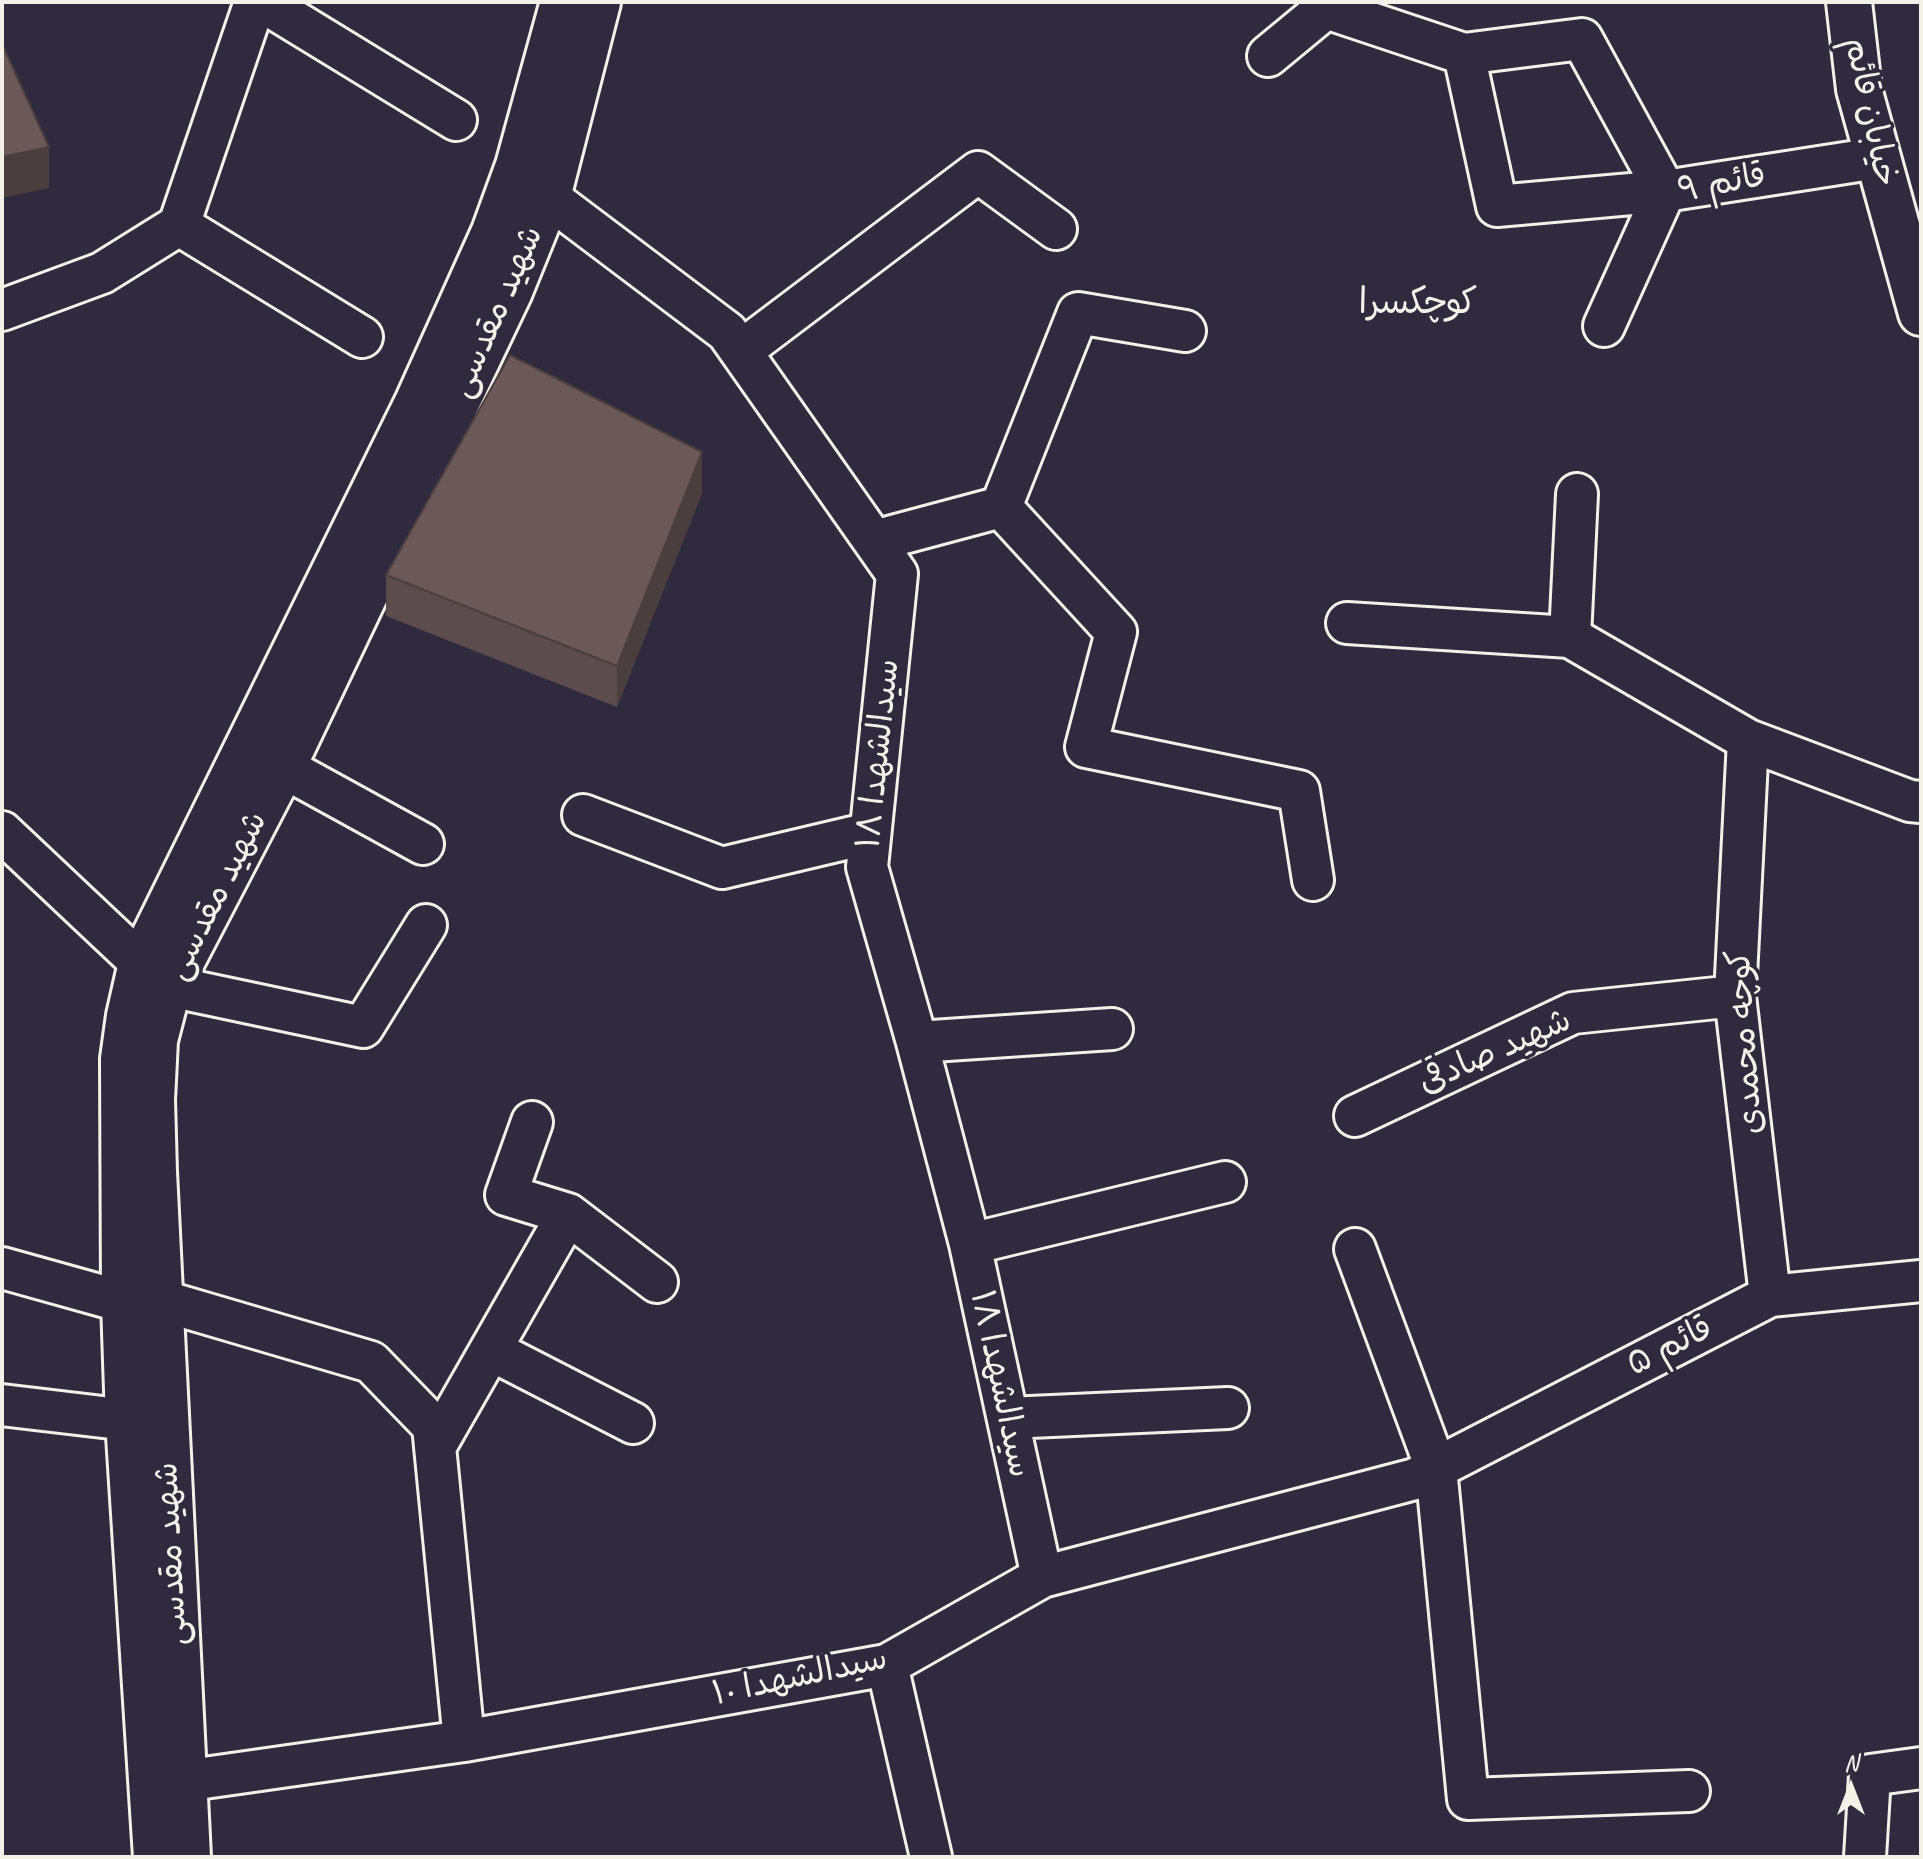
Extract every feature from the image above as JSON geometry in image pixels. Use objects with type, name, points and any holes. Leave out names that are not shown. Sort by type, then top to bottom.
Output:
[{"type":"main road","name":"شهید مقدسی","points":[[188,1857],[166,1781],[128,1420],[142,1301],[155,1040],[155,974],[494,232],[518,166],[563,2]]},
{"type":"main road","name":"شهید مقدسی","points":[[155,974],[283,767],[510,291],[548,197],[598,2]]},
{"type":"main road","name":"خیابان قائم","points":[[1849,2],[1859,89],[1920,308]]},
{"type":"main road","name":"شهید مقدسی","points":[[142,1301],[166,1781],[156,1857]]},
{"type":"street","points":[[2,310],[102,273],[179,225],[255,2]]},
{"type":"street","points":[[263,2],[456,120]]},
{"type":"street","points":[[1268,56],[1326,8],[1464,54],[1582,39],[1665,191],[1497,206],[1464,54]]},
{"type":"street","name":"قائم ۹","points":[[1604,326],[1665,191],[1877,158]]},
{"type":"street","points":[[741,351],[978,172],[1056,229]]},
{"type":"street","name":"سیدالشهدا ۱۸","points":[[548,197],[727,332],[897,574],[867,867],[970,1244],[1042,1577]]},
{"type":"street","points":[[179,225],[362,337]]},
{"type":"street","points":[[1001,507],[1078,313],[1185,331]]},
{"type":"street","points":[[1570,637],[1577,494]]},
{"type":"street","points":[[874,541],[1001,507]]},
{"type":"street","points":[[1001,507],[1116,632],[1086,747],[1299,791],[1313,880]]},
{"type":"street","points":[[1347,623],[1570,637],[1748,740],[1910,801],[1921,802]]},
{"type":"street","name":"کوچه محمدی","points":[[1748,740],[1735,996],[1770,1296]]},
{"type":"street","points":[[283,767],[423,844]]},
{"type":"street","points":[[583,815],[722,868],[870,833]]},
{"type":"street","points":[[2,832],[155,974],[363,1027],[426,925]]},
{"type":"street","name":"شهید صادقی","points":[[1355,1116],[1573,1013],[1735,996]]},
{"type":"street","points":[[917,1042],[1112,1029]]},
{"type":"street","points":[[532,1122],[506,1195],[568,1214],[657,1282]]},
{"type":"street","points":[[970,1244],[1225,1182]]},
{"type":"street","points":[[435,1447],[568,1214]]},
{"type":"street","points":[[1355,1249],[1436,1468],[1468,1799],[1689,1791]]},
{"type":"street","points":[[2,1268],[142,1301],[371,1362],[433,1426],[464,1741]]},
{"type":"street","name":"قائم ۵","points":[[1436,1468],[1770,1296],[1921,1281]]},
{"type":"street","points":[[491,1350],[633,1423]]},
{"type":"street","points":[[2,1405],[128,1420]]},
{"type":"street","points":[[1008,1418],[1228,1408]]},
{"type":"street","name":"سیدالشهدا ۱۰","points":[[166,1781],[464,1741],[887,1665],[1042,1577],[1415,1479],[1436,1468]]},
{"type":"street","points":[[887,1665],[931,1857]]},
{"type":"street","points":[[1865,1857],[1870,1775],[1921,1768]]},
{"type":"building","points":[[2,44],[49,147],[2,157]]},
{"type":"building","points":[[510,355],[702,452],[617,666],[386,575]]},
{"type":"district","name":"کوچکسرا","points":[[1418,304]]}]
